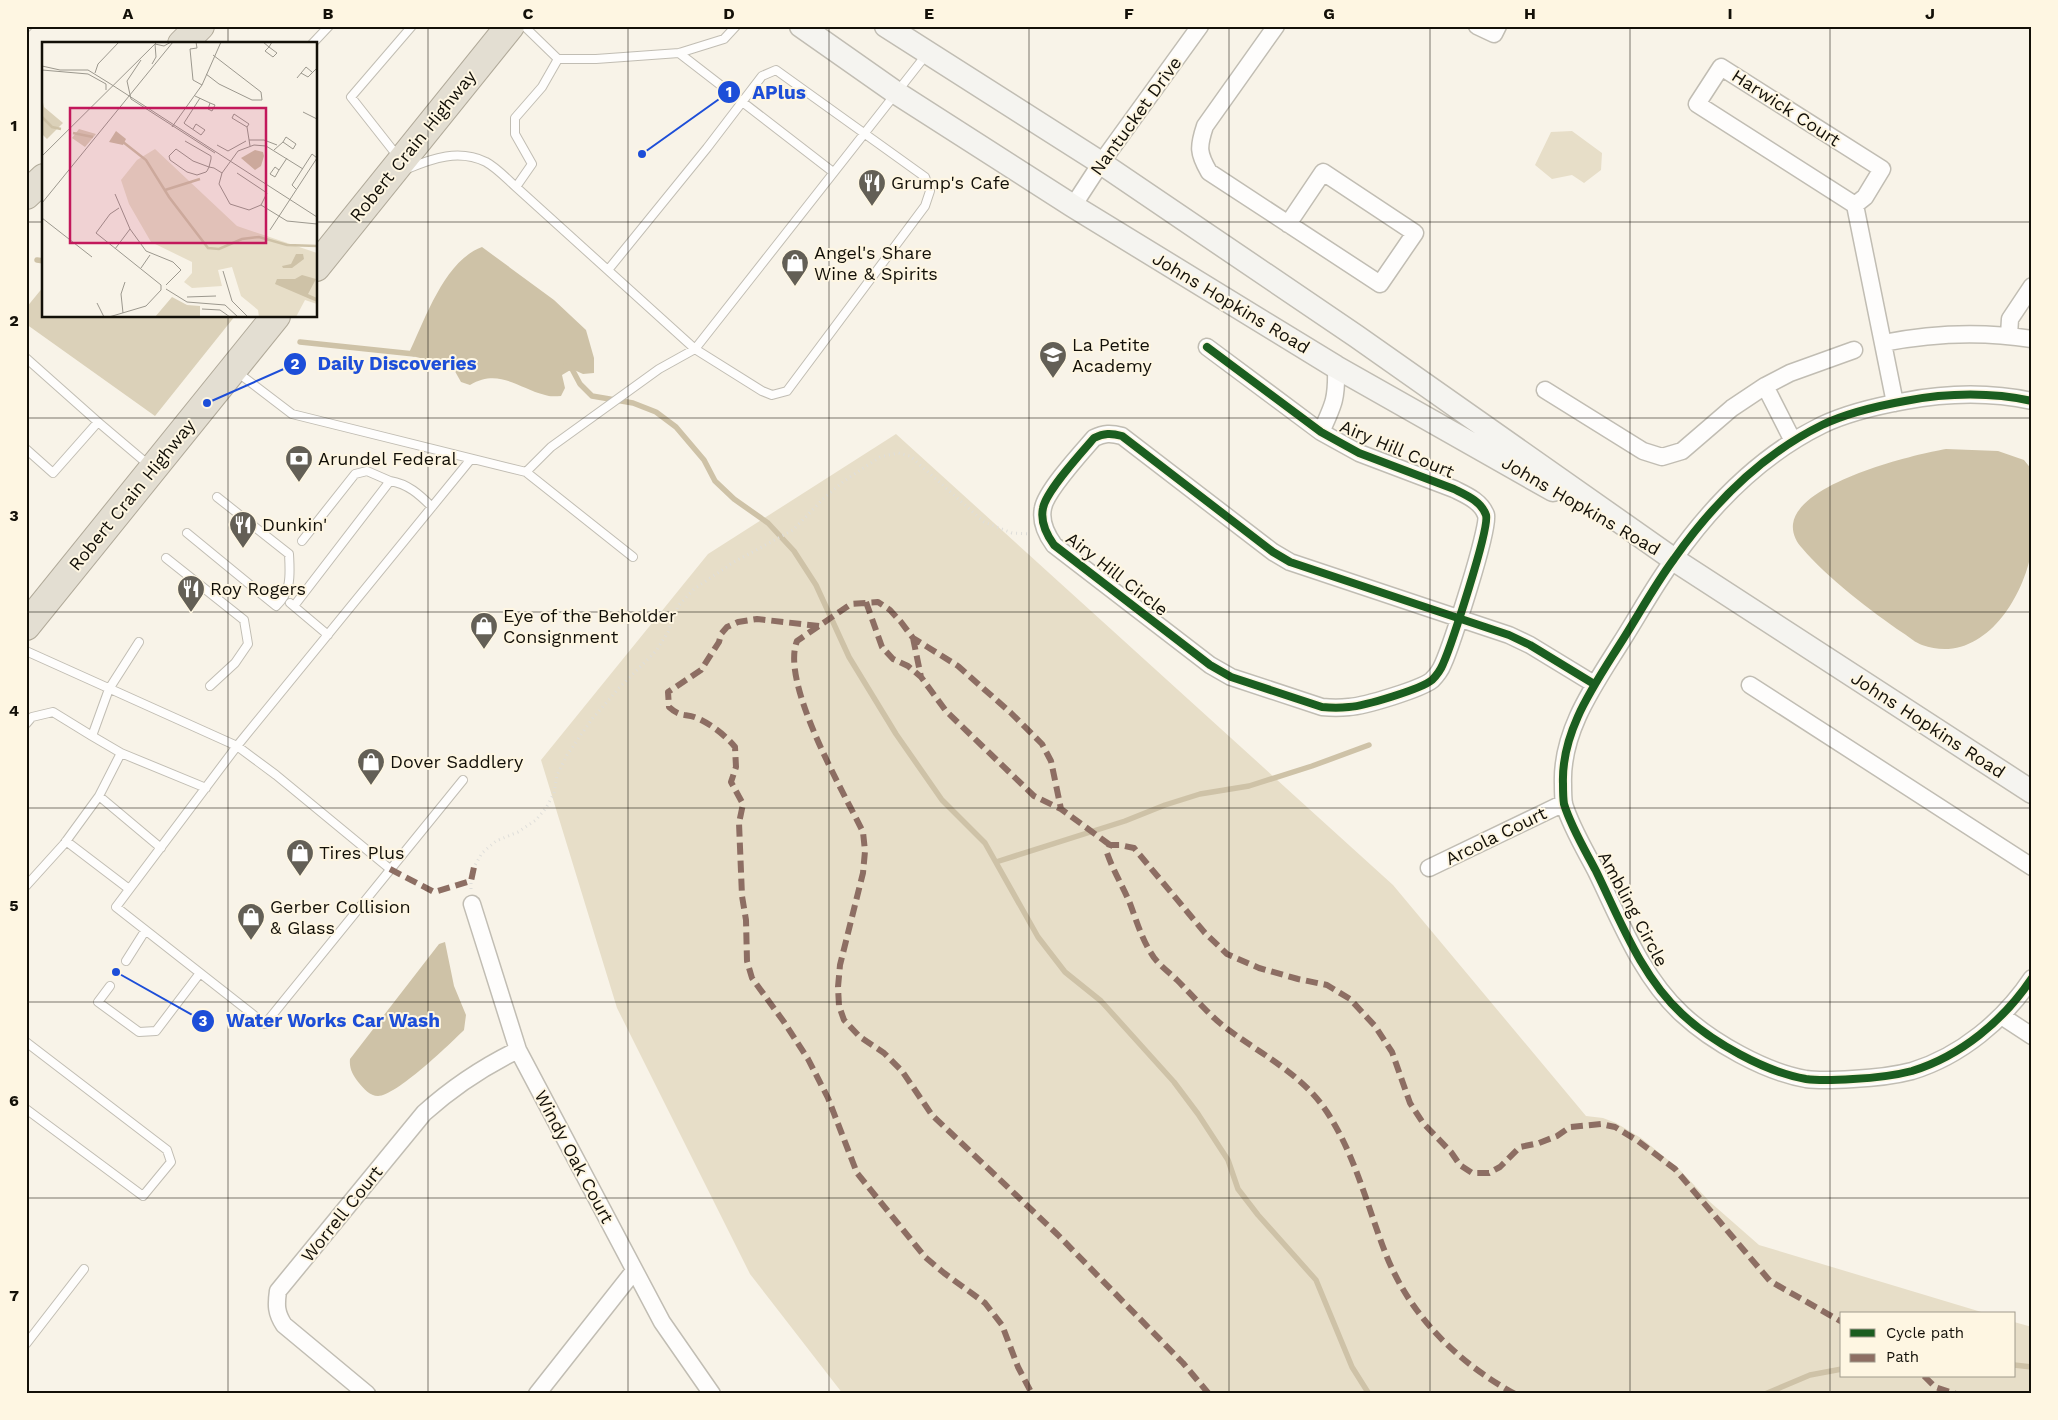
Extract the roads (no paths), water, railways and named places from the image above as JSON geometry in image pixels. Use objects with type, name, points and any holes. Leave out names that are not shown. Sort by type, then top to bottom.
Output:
[{"type":"highway","points":[[184,42],[200,26]]},
{"type":"highway","name":"Robert Crain Highway","points":[[318,265],[510,26]]},
{"type":"highway","name":"Robert Crain Highway","points":[[26,626],[274,318]]},
{"type":"street","points":[[175,42],[188,26]]},
{"type":"street","name":"Johns Hopkins Road","points":[[802,26],[896,92],[1073,206],[1336,367],[1673,559]]},
{"type":"street","name":"Johns Hopkins Road","points":[[886,26],[1101,163],[1356,336],[1673,559],[2032,792]]},
{"type":"street","name":"Nantucket Drive","points":[[1073,206],[1101,163],[1200,26]]},
{"type":"street","points":[[1276,26],[1205,126],[1200,139],[1200,155],[1209,172],[1288,224],[1380,284],[1414,233],[1323,172],[1288,224]]},
{"type":"street","points":[[1477,26],[1494,34],[1498,26]]},
{"type":"street","name":"Harwick Court","points":[[1721,67],[1882,169],[1864,197],[1855,205],[1698,104],[1721,67]]},
{"type":"street","points":[[1855,205],[1895,403]]},
{"type":"street","points":[[2009,336],[2010,319],[2032,286]]},
{"type":"street","points":[[1883,342],[1916,336],[1951,334],[2009,336],[2032,339]]},
{"type":"street","name":"Airy Hill Court","points":[[1207,347],[1321,432],[1359,452],[1471,497],[1481,507],[1486,516],[1484,538],[1458,619]]},
{"type":"street","points":[[1545,390],[1643,451],[1662,457],[1682,451],[1732,408],[1765,386],[1790,373],[1854,350]]},
{"type":"street","name":"Airy Hill Court","points":[[1321,432],[1335,404],[1337,391],[1336,367]]},
{"type":"street","points":[[1765,386],[1793,441]]},
{"type":"street","name":"Ambling Circle","points":[[2032,401],[1977,394],[1935,396],[1895,403],[1858,412],[1824,424],[1793,441],[1768,459],[1741,481],[1715,508],[1673,559],[1594,684],[1571,732],[1565,751],[1563,776],[1564,803],[1577,835],[1642,964],[1682,1014],[1741,1056],[1806,1079],[1876,1078],[1913,1070],[1949,1054],[2003,1017],[2032,978]]},
{"type":"street","name":"Airy Hill Circle","points":[[1458,619],[1442,666],[1433,679],[1419,688],[1352,707],[1322,707],[1231,677],[1210,666],[1054,545],[1045,533],[1043,507],[1051,492],[1094,438],[1102,434],[1112,433],[1122,436],[1273,552],[1290,562],[1516,638],[1594,684]]},
{"type":"street","points":[[1750,685],[2032,867]]},
{"type":"street","name":"Arcola Court","points":[[1429,868],[1564,803]]},
{"type":"street","name":"Windy Oak Court","points":[[472,904],[518,1050],[662,1322],[712,1394]]},
{"type":"street","points":[[2003,1017],[2032,1036]]},
{"type":"street","name":"Worrell Court","points":[[367,1394],[284,1325],[278,1316],[276,1305],[278,1291],[424,1113],[447,1092],[473,1074],[518,1050]]},
{"type":"street","points":[[537,1394],[634,1271]]},
{"type":"lane","points":[[314,42],[329,26]]},
{"type":"lane","points":[[412,26],[351,97],[395,169],[434,157],[463,156],[486,163],[516,187],[695,349],[772,396],[787,391],[925,206],[930,192],[926,177],[776,70],[762,76],[608,270]]},
{"type":"lane","points":[[524,26],[558,59],[596,59],[679,53],[724,38],[736,26]]},
{"type":"lane","points":[[526,472],[550,447],[659,369],[695,349],[928,52]]},
{"type":"lane","points":[[679,53],[833,172]]},
{"type":"lane","points":[[516,187],[532,164],[515,134],[515,118],[542,87],[558,59]]},
{"type":"lane","points":[[26,358],[98,422],[154,468]]},
{"type":"lane","points":[[234,369],[292,414],[526,472],[633,557]]},
{"type":"lane","points":[[26,449],[54,473],[98,422]]},
{"type":"lane","points":[[463,780],[265,1024],[116,907],[237,746],[472,459]]},
{"type":"lane","points":[[302,541],[355,474],[367,472],[403,484],[421,496],[432,507]]},
{"type":"lane","points":[[294,606],[390,481]]},
{"type":"lane","points":[[187,533],[276,606],[285,598],[291,579],[289,554],[217,497]]},
{"type":"lane","points":[[166,558],[244,620],[248,644],[235,663],[210,686]]},
{"type":"lane","points":[[285,598],[328,635]]},
{"type":"lane","points":[[92,736],[108,689],[139,642]]},
{"type":"lane","points":[[26,651],[237,746],[390,869]]},
{"type":"lane","points":[[26,724],[32,717],[53,712],[121,753],[206,788]]},
{"type":"lane","points":[[26,886],[66,841],[99,796],[121,753]]},
{"type":"lane","points":[[99,796],[160,848]]},
{"type":"lane","points":[[66,841],[129,889]]},
{"type":"lane","points":[[126,960],[145,931]]},
{"type":"lane","points":[[110,986],[98,1002],[139,1032],[156,1031],[200,973]]},
{"type":"lane","points":[[26,1042],[167,1150],[170,1162],[143,1196],[26,1109]]},
{"type":"lane","points":[[26,1344],[84,1269]]},
{"type":"waterway","points":[[37,260],[42,261]]},
{"type":"waterway","points":[[300,342],[414,354]]},
{"type":"waterway","points":[[565,366],[572,369],[580,384],[592,396],[633,403],[656,412],[676,427],[704,460],[715,481],[734,499],[768,523],[794,551],[816,585],[849,657],[896,734],[942,800],[985,843],[1038,937],[1065,972],[1101,1001],[1174,1082],[1198,1114],[1228,1160],[1238,1189],[1258,1215],[1316,1280],[1352,1367],[1369,1394]]},
{"type":"waterway","points":[[996,862],[1125,821],[1165,805],[1200,794],[1249,786],[1369,745]]},
{"type":"waterway","points":[[2016,1365],[2032,1367]]},
{"type":"waterway","points":[[1765,1394],[1810,1375],[1840,1369]]},
{"type":"place","name":"APlus","points":[[642,154]]},
{"type":"place","name":"Grump's Cafe","points":[[872,207]]},
{"type":"place","name":"Angel's Share Wine & Spirits","points":[[795,287]]},
{"type":"place","name":"La Petite Academy","points":[[1053,379]]},
{"type":"place","name":"Daily Discoveries","points":[[207,403]]},
{"type":"place","name":"Arundel Federal","points":[[299,483]]},
{"type":"place","name":"Dunkin'","points":[[243,549]]},
{"type":"place","name":"Roy Rogers","points":[[191,613]]},
{"type":"place","name":"Eye of the Beholder Consignment","points":[[484,650]]},
{"type":"place","name":"Dover Saddlery","points":[[371,786]]},
{"type":"place","name":"Tires Plus","points":[[300,877]]},
{"type":"place","name":"Gerber Collision & Glass","points":[[251,941]]},
{"type":"place","name":"Water Works Car Wash","points":[[116,972]]}]
